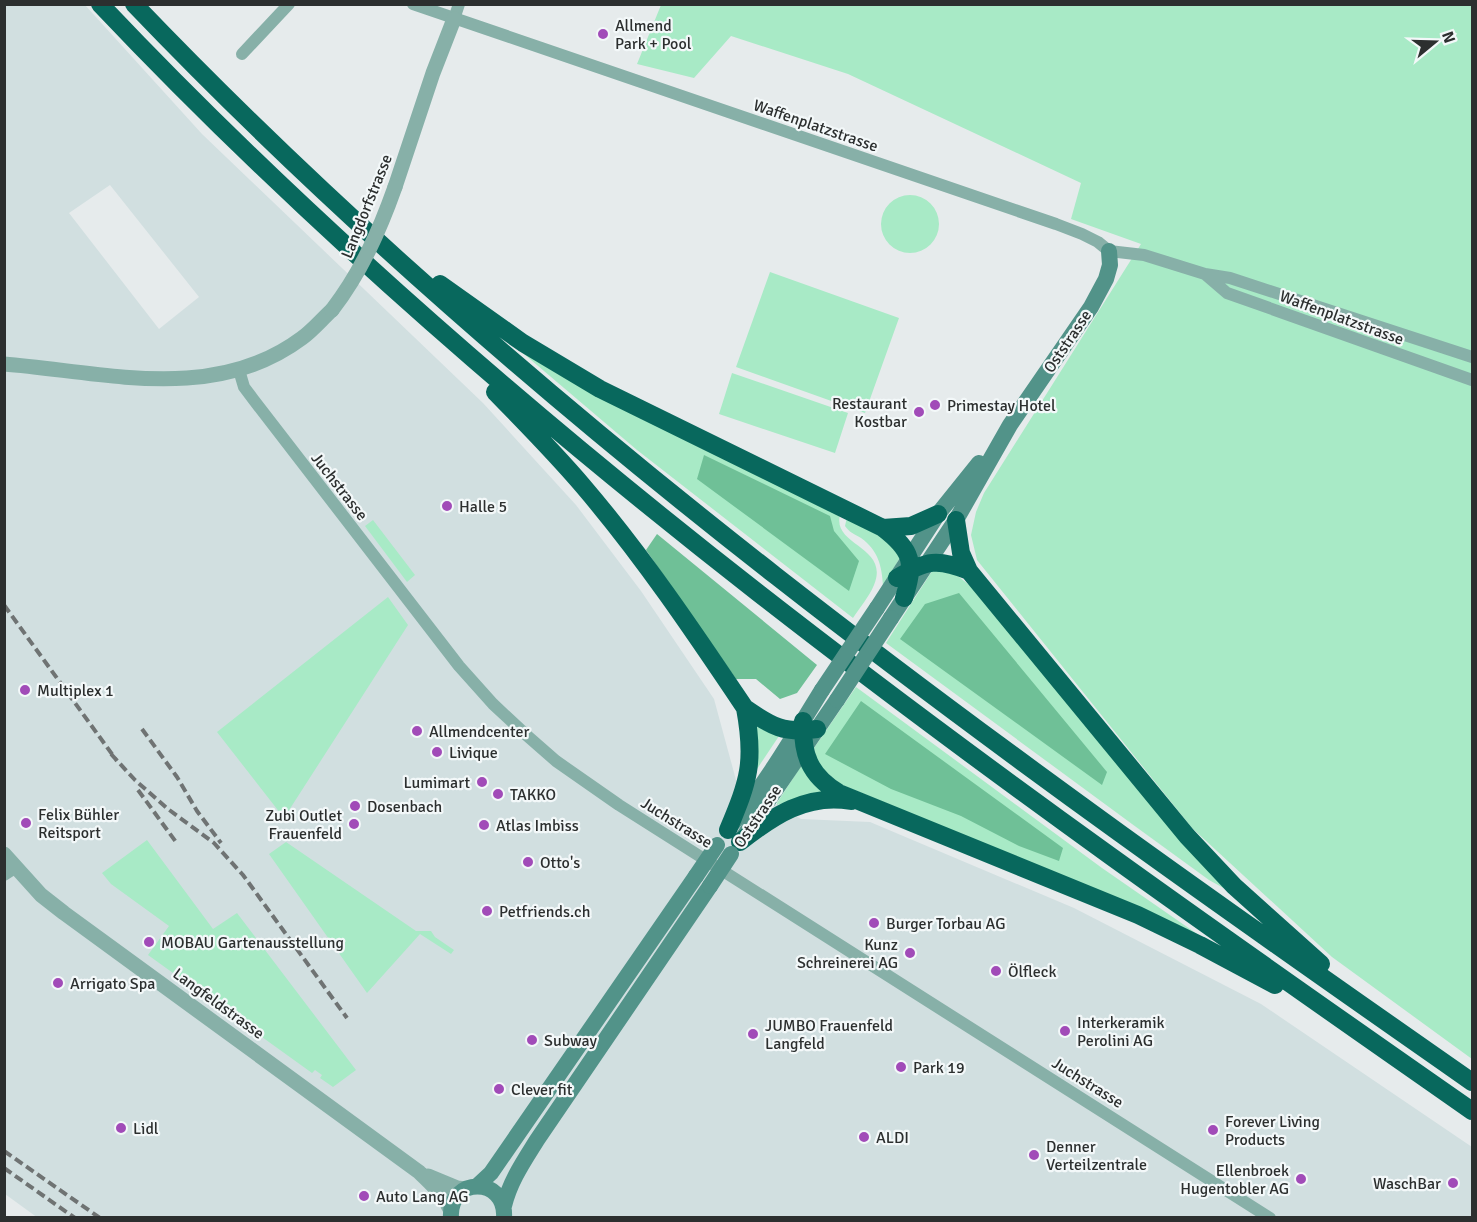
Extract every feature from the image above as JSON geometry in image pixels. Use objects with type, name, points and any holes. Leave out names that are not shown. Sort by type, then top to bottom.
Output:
[{"type":"highway","points":[[100,4],[225,132],[312,215],[419,313],[582,452],[786,615],[1070,826],[1473,1112]]},
{"type":"highway","points":[[134,4],[248,120],[370,235],[463,319],[589,426],[802,596],[1066,794],[1473,1082]]},
{"type":"highway","points":[[370,235],[523,343],[583,380],[660,420],[883,528],[902,546],[912,567],[904,598]]},
{"type":"highway","points":[[419,313],[543,441],[601,508],[649,571],[745,708],[779,729],[805,732],[811,765],[822,780],[839,793],[862,803],[1074,887],[1138,915],[1200,945],[1347,1024]]},
{"type":"highway","points":[[883,528],[911,526],[938,514]]},
{"type":"highway","points":[[956,520],[961,553],[969,571],[1163,808],[1234,886],[1385,1021]]},
{"type":"highway","points":[[912,567],[950,563],[969,571]]},
{"type":"highway","points":[[729,843],[748,772],[750,740],[745,708]]},
{"type":"highway","points":[[729,843],[798,805],[835,799],[862,803]]},
{"type":"main road","name":"Oststrasse","points":[[912,567],[956,520],[1010,425],[1090,307],[1106,279],[1110,265],[1109,251]]},
{"type":"main road","name":"Oststrasse","points":[[504,1212],[506,1195],[518,1171],[710,886],[749,805],[805,732],[837,700],[912,567],[938,514],[1010,425]]},
{"type":"main road","name":"Oststrasse","points":[[805,732],[822,690],[884,613],[904,598]]},
{"type":"main road","name":"Oststrasse","points":[[451,1214],[455,1198],[491,1173],[696,876],[729,843]]},
{"type":"main road","points":[[471,1187],[494,1191],[504,1212]]},
{"type":"street","points":[[242,54],[289,4]]},
{"type":"street","name":"Waffenplatzstrasse","points":[[413,4],[457,12],[508,35],[1056,224],[1098,242],[1109,251],[1144,255],[1205,274],[1230,278],[1473,357]]},
{"type":"street","name":"Langdorfstrasse","points":[[4,364],[146,379],[183,380],[217,376],[239,370],[260,362],[303,338],[332,310],[363,265],[378,233],[457,12]]},
{"type":"street","name":"Waffenplatzstrasse","points":[[1205,274],[1227,293],[1473,380]]},
{"type":"street","name":"Juchstrasse","points":[[239,370],[244,387],[459,666],[493,704],[556,760],[618,805],[1270,1218]]},
{"type":"street","name":"Langfeldstrasse","points":[[4,854],[10,872],[419,1172],[441,1195],[451,1214]]},
{"type":"street","name":"Langfeldstrasse","points":[[419,1172],[457,1188],[471,1187]]},
{"type":"shaded area","points":[[5,4],[85,5],[202,134],[483,403],[576,505],[641,591],[714,699],[736,780],[801,819],[870,822],[1074,908],[1261,1004],[1472,1147],[1472,1218],[38,1218],[5,1194]],"holes":[[[110,185],[199,297],[159,329],[69,213]]]},
{"type":"green space","points":[[661,5],[1472,5],[1472,1059],[1332,957],[1192,828],[977,560],[971,535],[976,512],[984,493],[1141,244],[1071,219],[1081,183],[848,74],[731,36],[694,78],[637,64]]},
{"type":"green space","points":[[910,195],[921,197],[931,203],[937,213],[939,224],[937,235],[931,245],[921,251],[910,253],[899,251],[889,245],[883,235],[881,224],[883,213],[889,203],[899,197]]},
{"type":"green space","points":[[770,272],[899,318],[865,413],[736,367]]},
{"type":"green space","points":[[511,343],[840,515],[840,525],[844,534],[868,554],[877,572],[872,589],[853,618],[637,450]]},
{"type":"green space","points":[[732,373],[848,413],[835,453],[719,414]]},
{"type":"green space","points":[[704,455],[830,516],[834,531],[859,561],[849,591],[697,479]]},
{"type":"green space","points":[[847,517],[882,535],[901,556],[883,586],[882,572],[875,553],[867,543],[845,526]]},
{"type":"green space","points":[[373,520],[415,575],[407,582],[365,526]]},
{"type":"green space","points":[[657,534],[817,665],[797,693],[780,699],[756,679],[736,679],[646,550]]},
{"type":"green space","points":[[934,568],[954,573],[973,588],[1227,890],[1209,880],[886,643]]},
{"type":"green space","points":[[959,593],[1107,772],[1102,785],[900,639],[925,604]]},
{"type":"green space","points":[[388,597],[408,625],[284,818],[217,732]]},
{"type":"green space","points":[[856,687],[1102,868],[1203,938],[840,784],[818,765],[814,748]]},
{"type":"green space","points":[[861,701],[1063,848],[1059,861],[1019,846],[961,816],[891,789],[825,754]]},
{"type":"green space","points":[[756,727],[779,736],[757,769]]},
{"type":"green space","points":[[801,766],[825,791],[777,805],[777,803]]},
{"type":"green space","points":[[147,840],[213,929],[237,913],[356,1070],[333,1087],[320,1078],[322,1075],[315,1070],[312,1073],[148,955],[169,926],[111,884],[102,873]]},
{"type":"green space","points":[[286,842],[416,931],[431,931],[435,937],[454,950],[451,954],[420,934],[367,993],[269,854]]},
{"type":"railway","points":[[4,605],[117,761]]},
{"type":"railway","points":[[142,729],[221,843]]},
{"type":"railway","points":[[111,754],[135,780],[168,809],[214,843],[243,875],[347,1018]]},
{"type":"railway","points":[[138,790],[176,842]]},
{"type":"railway","points":[[4,1151],[100,1218]]},
{"type":"railway","points":[[4,1168],[75,1218]]},
{"type":"place","name":"Allmend Park + Pool","points":[[603,34]]},
{"type":"place","name":"Primestay Hotel","points":[[935,405]]},
{"type":"place","name":"Restaurant Kostbar","points":[[919,412]]},
{"type":"place","name":"Halle 5","points":[[447,506]]},
{"type":"place","name":"Multiplex 1","points":[[25,690]]},
{"type":"place","name":"Allmendcenter","points":[[417,731]]},
{"type":"place","name":"Livique","points":[[437,752]]},
{"type":"place","name":"Lumimart","points":[[482,782]]},
{"type":"place","name":"TAKKO","points":[[498,794]]},
{"type":"place","name":"Dosenbach","points":[[355,806]]},
{"type":"place","name":"Felix Bühler Reitsport","points":[[26,823]]},
{"type":"place","name":"Zubi Outlet Frauenfeld","points":[[354,824]]},
{"type":"place","name":"Atlas Imbiss","points":[[484,825]]},
{"type":"place","name":"Otto's","points":[[528,862]]},
{"type":"place","name":"Petfriends.ch","points":[[487,911]]},
{"type":"place","name":"Burger Torbau AG","points":[[874,923]]},
{"type":"place","name":"MOBAU Gartenausstellung","points":[[149,942]]},
{"type":"place","name":"Kunz Schreinerei AG","points":[[910,953]]},
{"type":"place","name":"Ölfleck","points":[[996,971]]},
{"type":"place","name":"Arrigato Spa","points":[[58,983]]},
{"type":"place","name":"Interkeramik Perolini AG","points":[[1065,1031]]},
{"type":"place","name":"JUMBO Frauenfeld Langfeld","points":[[753,1034]]},
{"type":"place","name":"Subway","points":[[532,1040]]},
{"type":"place","name":"Park 19","points":[[901,1067]]},
{"type":"place","name":"Clever fit","points":[[499,1089]]},
{"type":"place","name":"Lidl","points":[[121,1128]]},
{"type":"place","name":"Forever Living Products","points":[[1213,1130]]},
{"type":"place","name":"ALDI","points":[[864,1137]]},
{"type":"place","name":"Denner Verteilzentrale","points":[[1034,1155]]},
{"type":"place","name":"Ellenbroek Hugentobler AG","points":[[1301,1179]]},
{"type":"place","name":"WaschBar","points":[[1453,1183]]},
{"type":"place","name":"Auto Lang AG","points":[[364,1196]]}]
